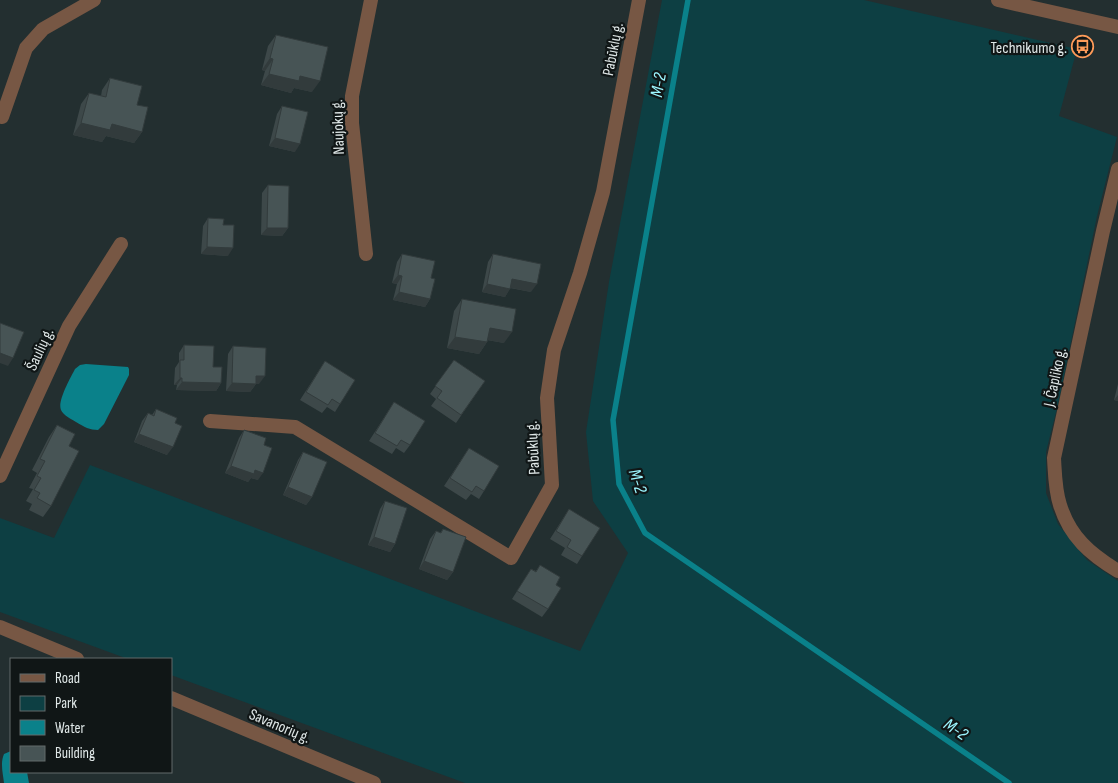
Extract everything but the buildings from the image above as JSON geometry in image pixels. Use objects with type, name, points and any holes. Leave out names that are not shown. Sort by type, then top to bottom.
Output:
[{"type":"street","points":[[2,117],[26,48],[43,28],[94,0]]},
{"type":"street","name":"Naujokų g.","points":[[366,254],[352,123],[352,96],[371,0]]},
{"type":"street","name":"Pabūklų g.","points":[[210,421],[295,427],[511,558],[552,485],[547,398],[554,350],[580,273],[603,192],[639,0]]},
{"type":"street","points":[[998,0],[1118,27]]},
{"type":"street","name":"J. Čapliko g.","points":[[1118,169],[1054,458],[1056,486],[1060,505],[1069,526],[1077,539],[1099,560],[1118,571]]},
{"type":"street","name":"Šaulių g.","points":[[0,476],[69,326],[121,244]]},
{"type":"street","points":[[0,627],[76,658]]},
{"type":"street","name":"Savanorių g.","points":[[172,698],[374,783]]},
{"type":"green space","points":[[662,0],[864,0],[1077,49],[1059,116],[1117,137],[1097,216],[1059,400],[1046,452],[1046,493],[1058,524],[1087,560],[1118,581],[1118,783],[465,783],[172,675],[172,658],[125,658],[0,612],[0,518],[54,538],[90,465],[580,651],[628,553],[593,501],[586,432],[609,282]]},
{"type":"water","points":[[80,365],[128,367],[129,369],[129,375],[104,424],[98,430],[90,429],[67,417],[63,414],[60,406],[75,369]]},
{"type":"water","points":[[10,751],[10,773],[27,773],[29,783],[4,783],[2,761],[4,754]]},
{"type":"waterway","name":"M-2","points":[[688,0],[613,420],[619,484],[645,533],[1009,783]]},
{"type":"place","name":"Technikumo g.","points":[[1083,47]]}]
